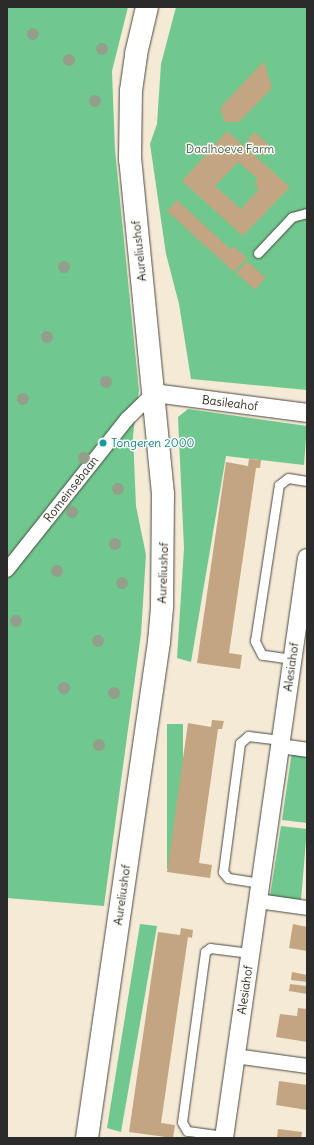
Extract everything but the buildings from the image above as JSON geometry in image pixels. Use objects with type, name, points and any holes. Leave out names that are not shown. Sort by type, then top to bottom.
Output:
[{"type":"street","name":"Aureliushof","points":[[88,1138],[159,642],[164,532],[154,393],[130,160],[131,91],[136,54],[148,7]]},
{"type":"street","name":"Basileahof","points":[[154,393],[307,413]]},
{"type":"street","name":"Romeinsebaan","points":[[7,570],[127,419],[154,393]]},
{"type":"street","name":"Alesiahof","points":[[224,1137],[292,659],[305,588],[307,558]]},
{"type":"street","points":[[280,743],[307,750]]},
{"type":"street","points":[[258,901],[307,908]]},
{"type":"street","points":[[235,1056],[307,1066]]},
{"type":"lane","points":[[258,253],[292,217],[299,213],[307,213]]},
{"type":"lane","points":[[292,659],[262,655],[255,641],[279,485],[288,478],[307,481]]},
{"type":"lane","points":[[260,883],[228,878],[223,872],[240,743],[248,736],[280,743]]},
{"type":"lane","points":[[224,1137],[187,1131],[182,1122],[205,952],[210,948],[250,954]]},
{"type":"green space","points":[[7,7],[128,7],[112,71],[115,150],[139,391],[133,435],[136,506],[146,555],[141,634],[104,906],[7,898]]},
{"type":"green space","name":"Daalhoeve Farm","points":[[176,7],[307,7],[307,390],[191,379],[179,304],[166,254],[150,144],[157,124],[161,64]]},
{"type":"green space","points":[[188,409],[307,426],[304,465],[226,456],[191,662],[177,658],[184,548],[178,417]]},
{"type":"green space","points":[[167,724],[183,724],[183,869],[167,869]]},
{"type":"green space","points":[[292,751],[307,751],[307,823],[282,820]]},
{"type":"green space","points":[[281,826],[307,829],[301,900],[270,896]]},
{"type":"green space","points":[[140,924],[157,926],[121,1132],[107,1128]]},
{"type":"place","name":"Tongeren 2000","points":[[103,443]]}]
